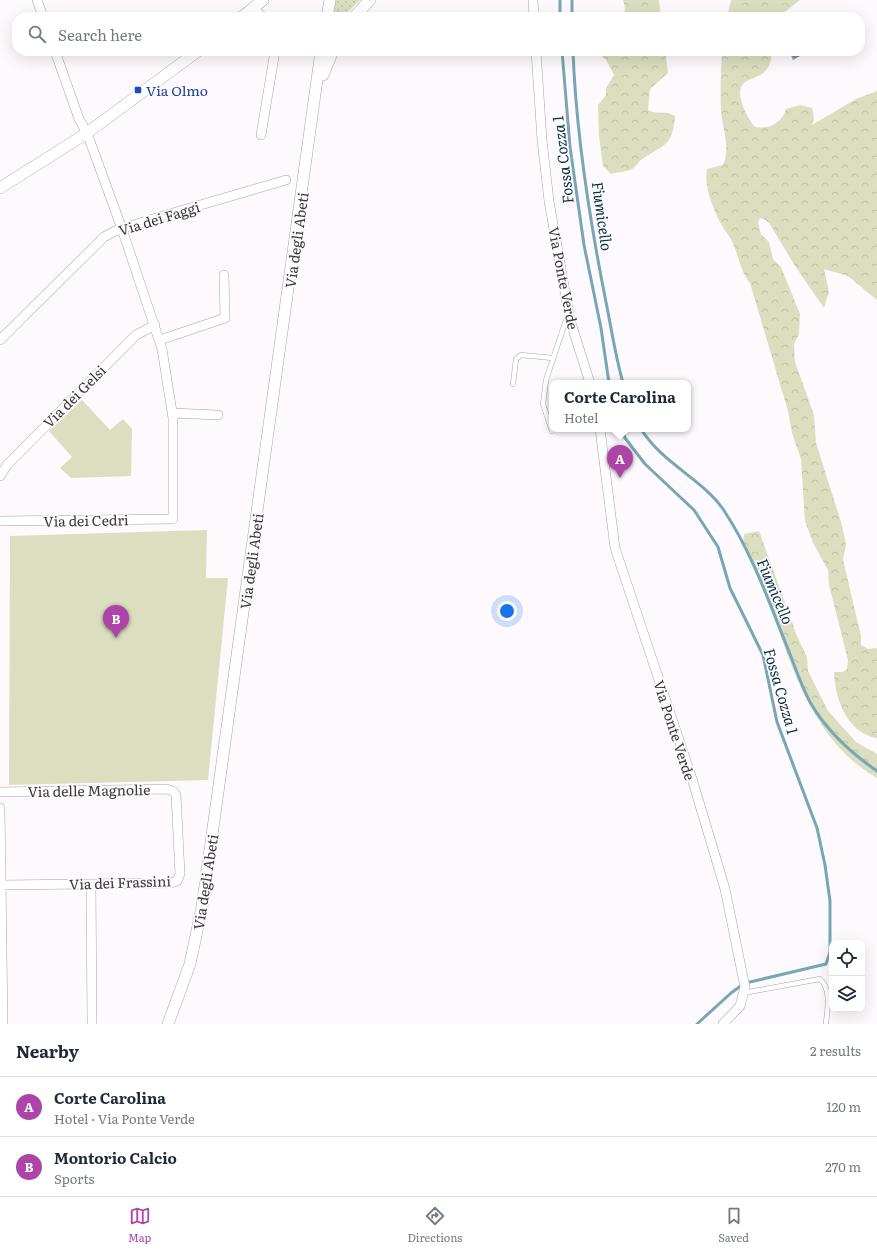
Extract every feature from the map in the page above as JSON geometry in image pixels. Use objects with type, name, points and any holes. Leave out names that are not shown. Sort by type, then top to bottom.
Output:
[{"type":"street","points":[[37,0],[41,12]]},
{"type":"street","points":[[249,12],[263,0]]},
{"type":"street","points":[[328,12],[330,0]]},
{"type":"street","points":[[359,12],[370,0]]},
{"type":"street","points":[[533,0],[534,12]]},
{"type":"street","points":[[254,8],[258,12]]},
{"type":"street","points":[[57,56],[79,119],[87,133],[122,229],[160,340],[172,413],[218,415]]},
{"type":"street","points":[[0,188],[87,133],[191,56]]},
{"type":"street","points":[[261,136],[274,56]]},
{"type":"street","name":"Via degli Abeti","points":[[168,1024],[190,964],[205,892],[321,56]]},
{"type":"street","name":"Via degli Abeti","points":[[316,94],[331,56]]},
{"type":"street","name":"Via Ponte Verde","points":[[536,56],[542,140],[549,201],[570,320],[589,380]]},
{"type":"street","name":"Via dei Faggi","points":[[0,340],[104,237],[122,229],[286,180]]},
{"type":"street","points":[[160,340],[225,318],[224,275]]},
{"type":"street","name":"Via dei Gelsi","points":[[0,476],[7,465],[120,350],[142,330],[155,325]]},
{"type":"street","name":"Via dei Cedri","points":[[0,521],[173,519],[172,413]]},
{"type":"street","name":"Via Ponte Verde","points":[[600,432],[615,548],[693,782],[725,889],[745,987],[740,1006],[723,1024]]},
{"type":"street","name":"Via delle Magnolie","points":[[0,792],[166,789],[176,795]]},
{"type":"street","name":"Via dei Frassini","points":[[1,885],[170,883],[177,881],[180,874],[176,795]]},
{"type":"street","points":[[0,808],[3,1024]]},
{"type":"street","points":[[91,884],[92,1024]]},
{"type":"lane","points":[[549,422],[543,404],[546,380],[566,320],[570,320]]},
{"type":"lane","points":[[513,384],[516,359],[521,355],[553,358]]},
{"type":"lane","points":[[743,993],[820,979],[826,984],[828,990],[826,1024]]},
{"type":"green space","points":[[335,0],[360,0],[348,12],[333,12]]},
{"type":"green space","points":[[623,0],[659,0],[660,12],[625,12]]},
{"type":"green space","points":[[731,0],[800,0],[785,12],[728,12]]},
{"type":"green space","points":[[602,56],[666,56],[668,73],[650,89],[648,110],[668,113],[675,116],[672,133],[667,143],[642,159],[632,169],[611,174],[603,166],[599,136],[598,105],[606,95],[606,88],[614,75],[606,60]]},
{"type":"green space","points":[[722,56],[771,56],[767,69],[761,75],[744,83],[741,87],[740,93],[743,105],[755,127],[770,126],[778,122],[786,109],[800,105],[812,108],[814,118],[812,125],[856,99],[877,91],[877,300],[848,276],[824,269],[829,292],[824,308],[795,266],[771,226],[766,220],[760,218],[758,223],[761,234],[769,242],[773,259],[781,267],[800,314],[799,334],[794,344],[795,362],[814,415],[816,443],[841,522],[846,544],[843,560],[861,636],[861,645],[868,649],[877,648],[877,738],[867,735],[850,722],[840,703],[834,672],[843,672],[847,669],[848,660],[829,585],[828,570],[813,543],[805,521],[801,459],[792,433],[788,411],[750,283],[742,270],[733,243],[717,216],[708,189],[706,176],[707,169],[723,165],[726,151],[721,110]]},
{"type":"green space","points":[[82,400],[110,430],[123,419],[132,429],[131,476],[71,478],[60,468],[72,457],[49,431]]},
{"type":"green space","points":[[207,530],[206,578],[228,578],[208,780],[9,785],[10,536]]},
{"type":"green space","points":[[759,531],[797,636],[807,657],[808,671],[828,711],[856,742],[877,754],[877,778],[855,763],[837,745],[822,725],[808,702],[797,679],[767,598],[743,542],[744,534]]},
{"type":"water","points":[[791,56],[800,56],[793,60]]},
{"type":"waterway","name":"Fossa Cozza 1","points":[[560,0],[560,12]]},
{"type":"waterway","name":"Fiumicello","points":[[572,0],[572,12]]},
{"type":"waterway","name":"Fossa Cozza 1","points":[[562,56],[570,147],[584,245],[601,328],[609,380]]},
{"type":"waterway","name":"Fiumicello","points":[[573,56],[577,113],[584,175],[599,267],[622,380]]},
{"type":"waterway","name":"Fossa Cozza 1","points":[[623,432],[625,438],[645,464],[694,510],[718,547],[730,588],[763,655],[777,722],[817,828],[825,865],[830,901],[830,952],[826,964],[750,982]]},
{"type":"waterway","name":"Fiumicello","points":[[643,432],[660,452],[714,498],[723,509],[734,526],[752,562],[810,702],[831,731],[858,757],[877,771]]},
{"type":"waterway","name":"Fossa Cozza 1","points":[[697,1024],[742,985]]},
{"type":"place","name":"Via Olmo","points":[[138,90]]},
{"type":"place","name":"Corte Carolina","points":[[620,478]]},
{"type":"place","name":"Montorio Calcio","points":[[116,638]]}]
